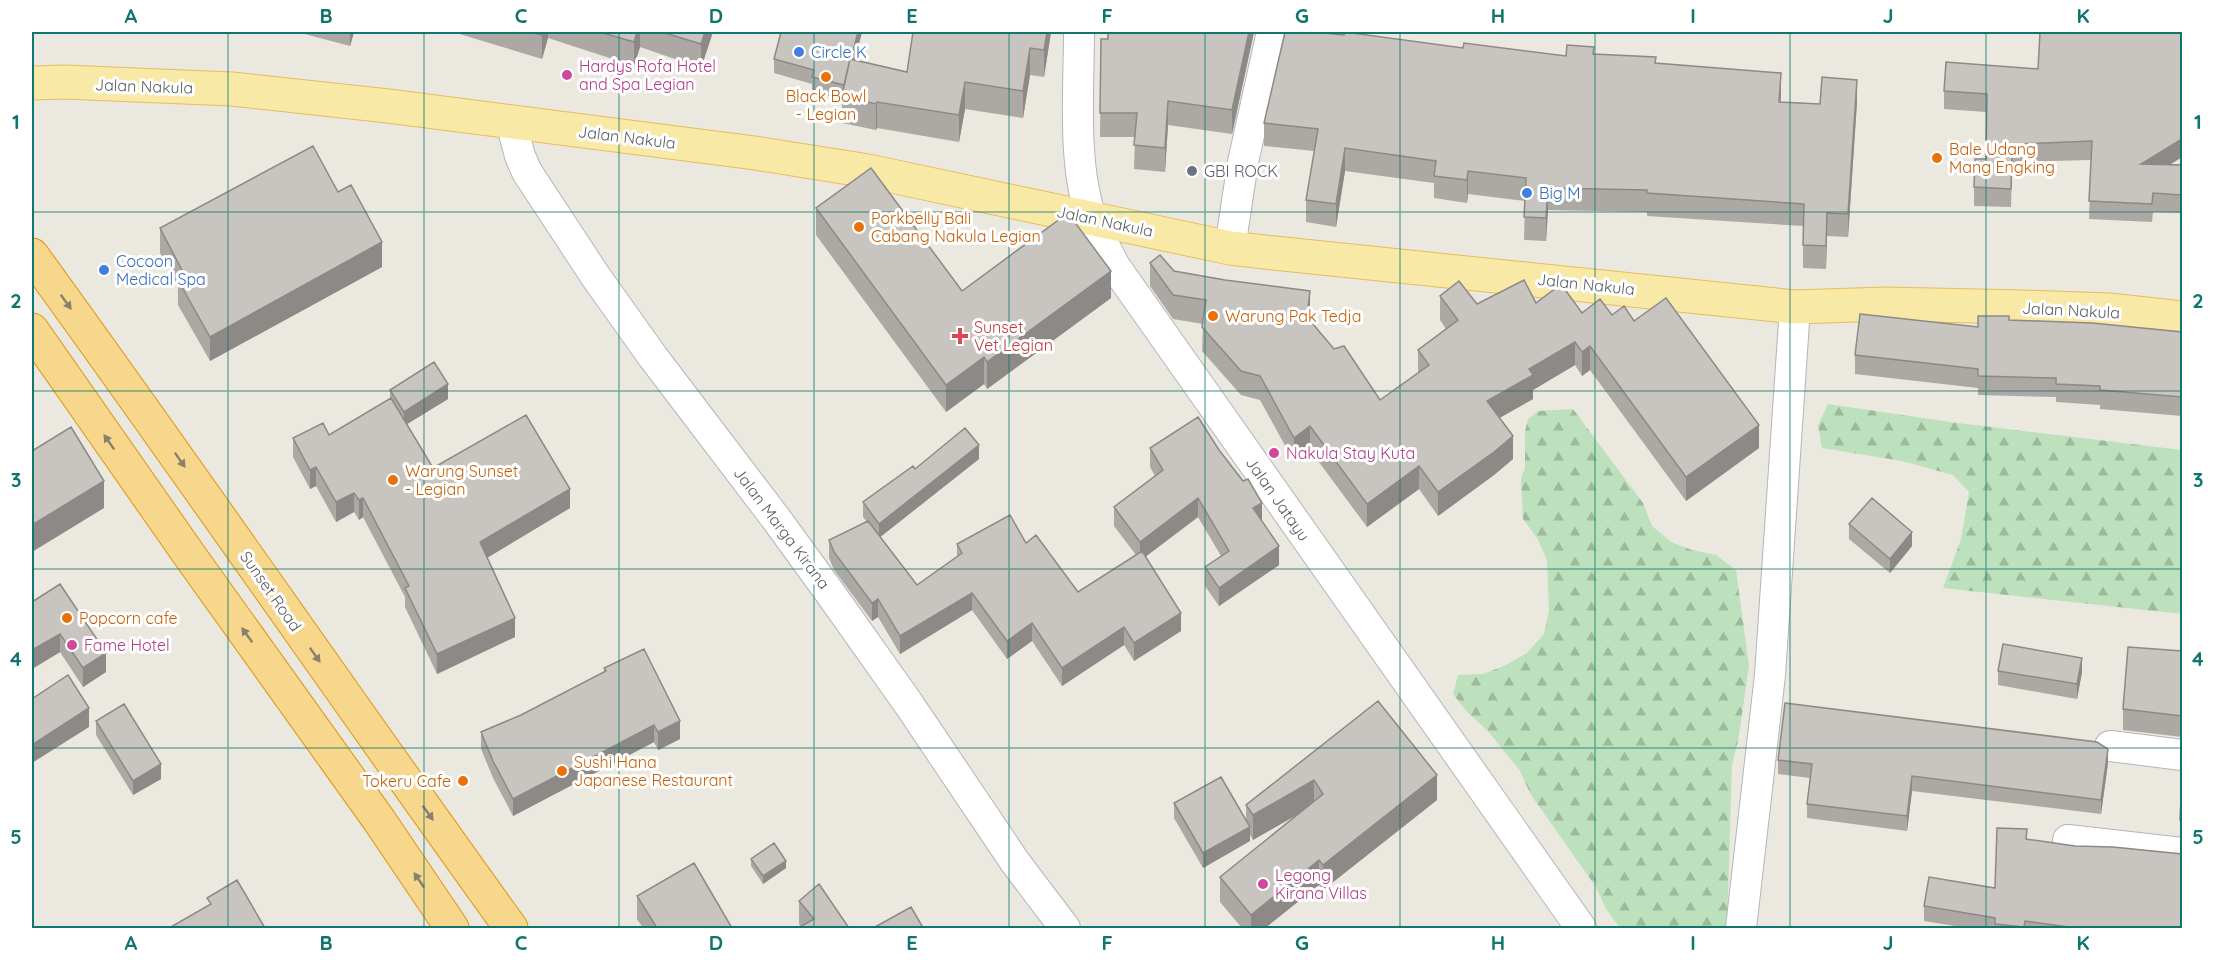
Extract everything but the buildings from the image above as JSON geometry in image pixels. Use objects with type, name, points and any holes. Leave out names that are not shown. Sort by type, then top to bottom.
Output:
[{"type":"highway","name":"Sunset Road","points":[[32,255],[511,928]]},
{"type":"highway","points":[[32,330],[379,820],[452,928]]},
{"type":"main road","name":"Jalan Nakula","points":[[32,83],[64,82],[232,89],[388,106],[756,153],[868,171],[1230,248],[1796,307],[1886,304],[2022,307],[2109,310],[2182,318]]},
{"type":"main road","points":[[32,108],[64,82]]},
{"type":"street","name":"Jalan Jatayu","points":[[1079,32],[1080,157],[1083,187],[1092,219],[1114,265],[1581,928]]},
{"type":"street","points":[[1230,248],[1243,162],[1272,32]]},
{"type":"street","name":"Jalan Marga Kirana","points":[[511,122],[527,172],[596,277],[653,357],[777,519],[908,703],[1015,862],[1065,928]]},
{"type":"street","points":[[1741,928],[1770,675],[1796,307]]},
{"type":"street","points":[[2110,746],[2182,755]]},
{"type":"street","points":[[2068,840],[2182,853]]},
{"type":"green space","points":[[1828,404],[1950,422],[2182,450],[2182,614],[1943,588],[1961,539],[1969,492],[1953,475],[1902,461],[1822,448],[1818,425]]},
{"type":"green space","points":[[1573,409],[1643,503],[1652,526],[1671,542],[1692,550],[1716,555],[1736,570],[1749,666],[1738,741],[1732,765],[1727,928],[1620,928],[1606,909],[1596,887],[1531,795],[1520,771],[1488,731],[1468,713],[1453,694],[1458,675],[1483,674],[1506,665],[1527,653],[1544,634],[1549,610],[1547,560],[1537,538],[1523,519],[1521,479],[1525,467],[1525,431],[1528,419],[1538,411]]},
{"type":"place","name":"Circle K","points":[[799,52]]},
{"type":"place","name":"Hardys Rofa Hotel and Spa Legian","points":[[567,75]]},
{"type":"place","name":"Black Bowl - Legian","points":[[826,77]]},
{"type":"place","name":"Bale Udang Mang Engking","points":[[1937,158]]},
{"type":"place","name":"GBI ROCK","points":[[1192,171]]},
{"type":"place","name":"Big M","points":[[1527,193]]},
{"type":"place","name":"Porkbelly Bali Cabang Nakula Legian","points":[[859,227]]},
{"type":"place","name":"Cocoon Medical Spa","points":[[104,270]]},
{"type":"place","name":"Warung Pak Tedja","points":[[1213,316]]},
{"type":"place","name":"Sunset Vet Legian","points":[[960,336]]},
{"type":"place","name":"Nakula Stay Kuta","points":[[1274,453]]},
{"type":"place","name":"Warung Sunset - Legian","points":[[393,480]]},
{"type":"place","name":"Popcorn cafe","points":[[67,618]]},
{"type":"place","name":"Fame Hotel","points":[[72,645]]},
{"type":"place","name":"Sushi Hana Japanese Restaurant","points":[[562,771]]},
{"type":"place","name":"Tokeru Cafe","points":[[463,781]]},
{"type":"place","name":"Legong Kirana Villas","points":[[1263,884]]}]
